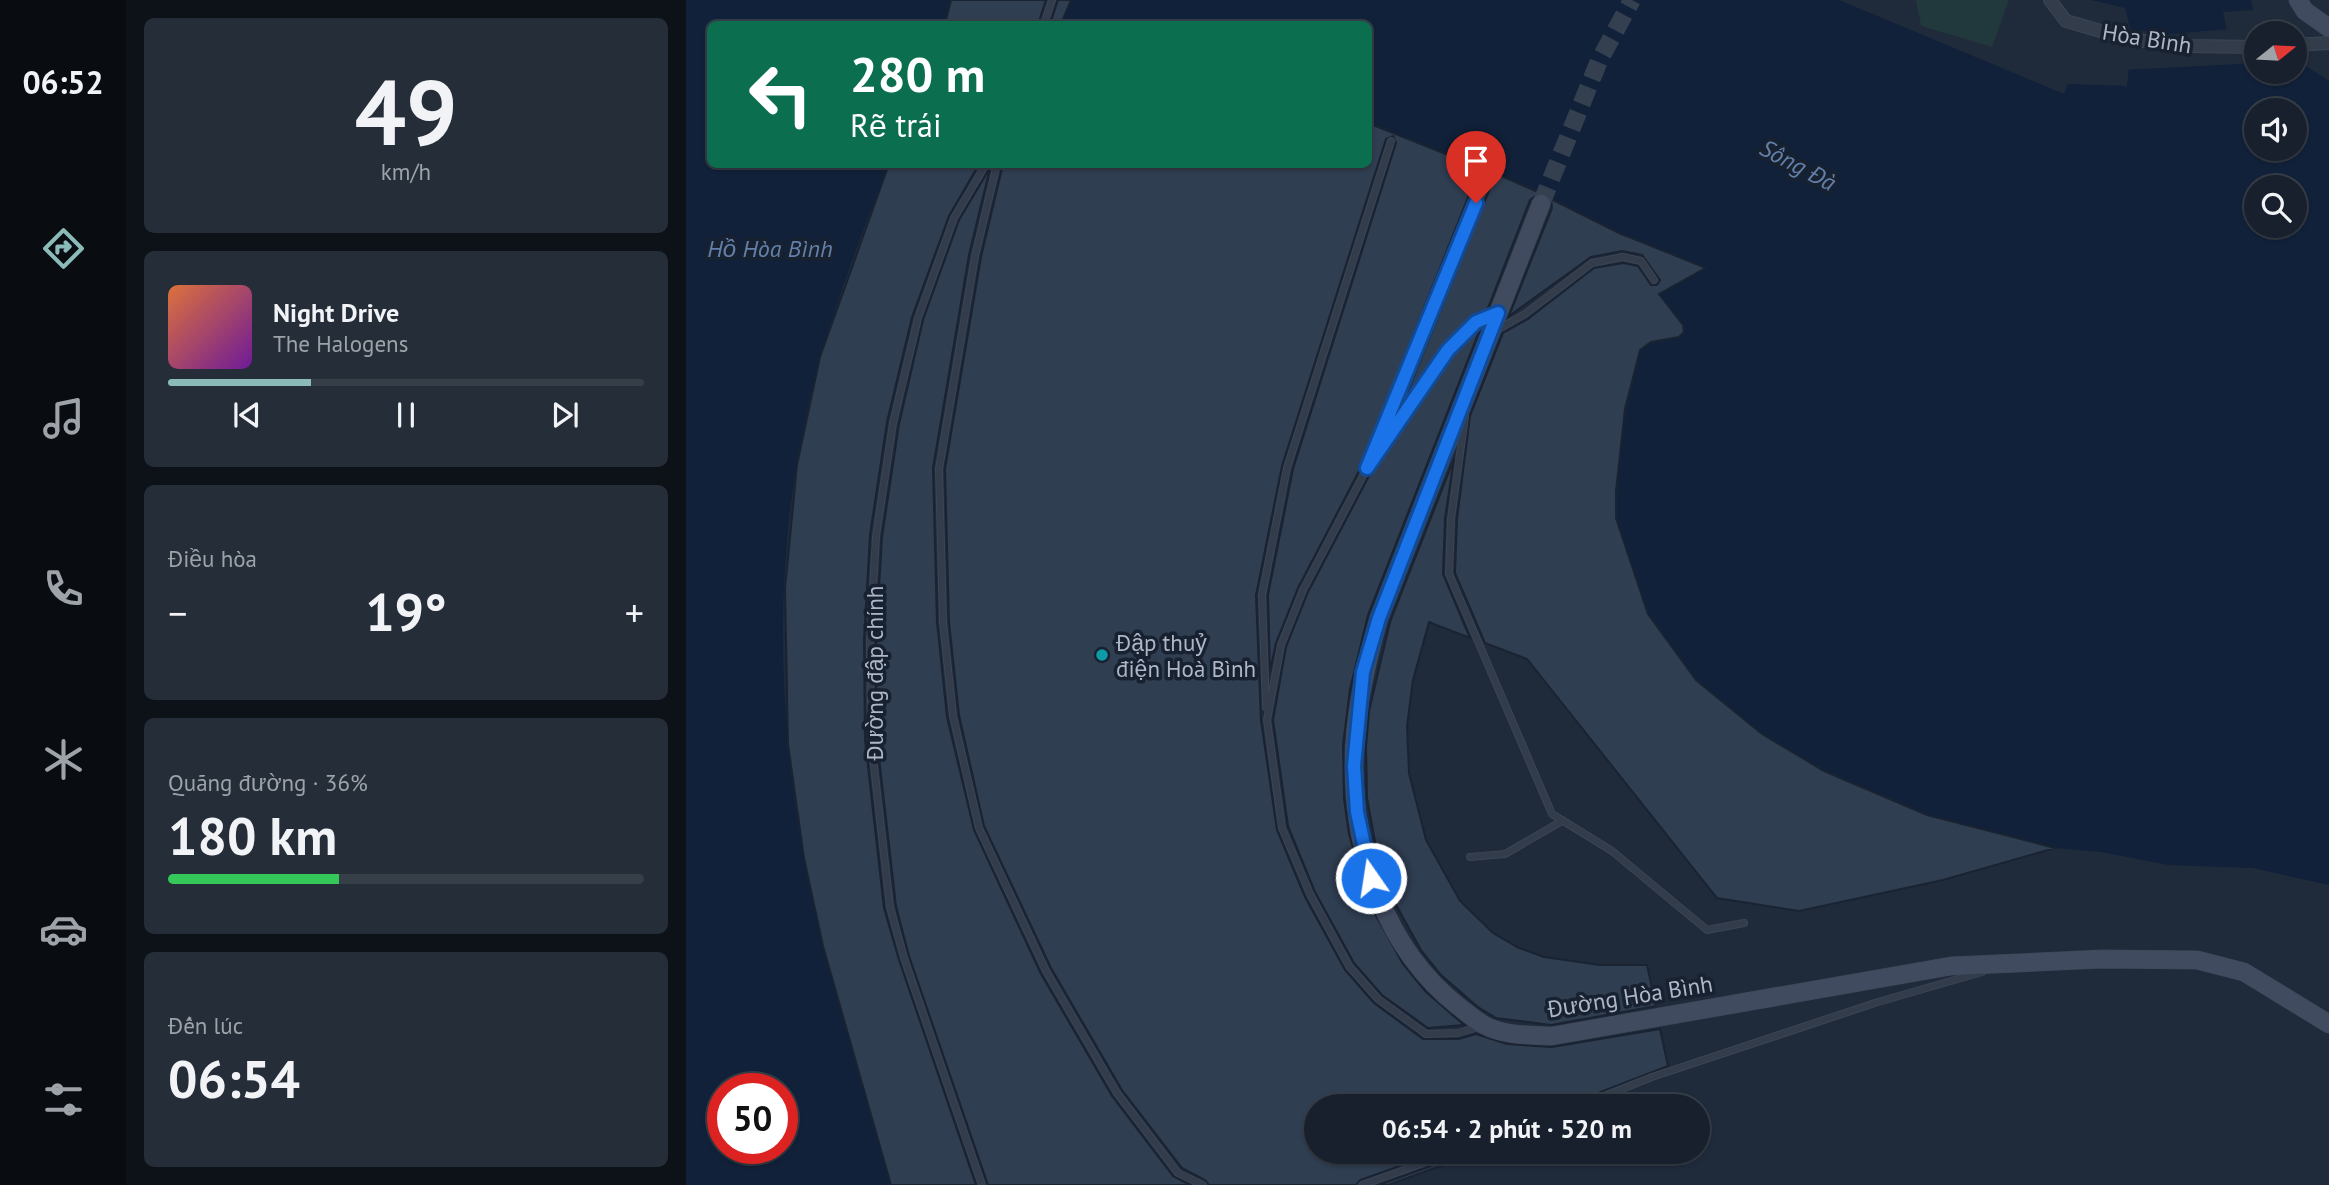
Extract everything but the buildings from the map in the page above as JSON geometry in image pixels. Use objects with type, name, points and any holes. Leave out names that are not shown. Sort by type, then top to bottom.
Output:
[{"type":"main road","points":[[2298,0],[2305,11],[2329,28]]},
{"type":"main road","name":"Đường Hòa Bình","points":[[1541,204],[1379,618],[1363,672],[1354,766],[1357,812],[1371,878],[1397,940],[1435,988],[1484,1026],[1519,1035],[1552,1036],[1951,966],[2007,966],[2102,959],[2197,960],[2245,972],[2329,1024]]},
{"type":"street","name":"Hòa Bình","points":[[2050,0],[2066,21],[2129,39],[2158,44],[2244,47]]},
{"type":"street","points":[[2307,44],[2329,43]]},
{"type":"street","points":[[1367,468],[1485,178]]},
{"type":"lane","points":[[1045,21],[1052,0]]},
{"type":"lane","points":[[1391,141],[1287,468],[1262,596],[1267,720],[1282,828],[1310,894],[1349,966],[1378,999],[1426,1034],[1458,1033],[1484,1026]]},
{"type":"lane","name":"Đường đập chính","points":[[982,1185],[904,958],[890,907],[871,740],[870,640],[876,536],[893,424],[918,318],[954,218],[983,168]]},
{"type":"lane","points":[[996,168],[975,256],[939,469],[943,622],[953,716],[979,828],[1046,971],[1117,1093],[1178,1173],[1203,1185]]},
{"type":"lane","points":[[1490,334],[1525,314],[1592,263],[1623,257],[1641,261],[1654,280]]},
{"type":"lane","points":[[1267,720],[1281,645],[1303,590],[1367,468],[1448,350],[1476,322],[1498,313]]},
{"type":"lane","points":[[1468,390],[1451,519],[1449,575],[1552,814],[1612,851],[1707,930],[1744,923]]},
{"type":"lane","points":[[1470,857],[1504,854],[1562,821]]},
{"type":"lane","points":[[1609,1094],[1652,1077],[1878,1002],[2007,966]]},
{"type":"lane","points":[[1362,1185],[1421,1164]]},
{"type":"lane","points":[[1188,1178],[1195,1185]]},
{"type":"green space","points":[[1916,0],[2009,0],[1992,47],[1921,26]]},
{"type":"water","name":"Hồ Hòa Bình","points":[[686,0],[951,0],[946,21],[707,21],[707,168],[888,168],[840,294],[811,393],[794,479],[784,587],[785,697],[795,805],[812,899],[832,982],[891,1185],[686,1185]]},
{"type":"water","name":"Sông Đà","points":[[1071,0],[1839,0],[2064,94],[2068,84],[2127,86],[2132,36],[2125,8],[2091,0],[2251,0],[2253,10],[2223,12],[2234,64],[2244,64],[2244,84],[2307,84],[2307,67],[2329,81],[2329,885],[2253,868],[2169,865],[2101,852],[2055,848],[1927,815],[1824,771],[1762,734],[1696,680],[1648,614],[1616,518],[1620,439],[1640,350],[1684,332],[1683,325],[1659,294],[1705,267],[1619,233],[1536,190],[1372,124],[1372,21],[1063,21]]},
{"type":"pier","points":[[2127,29],[2169,34],[2230,29],[2236,60],[2244,60],[2244,64],[2125,70]]},
{"type":"tunnel","points":[[1541,204],[1599,61],[1632,0]]},
{"type":"place","name":"Đập thuỷ điện Hoà Bình","points":[[1102,655]]},
{"type":"route","points":[[1371,878],[1357,812],[1354,766],[1363,672],[1379,618],[1498,313],[1476,322],[1448,350],[1367,468],[1476,203]]}]
